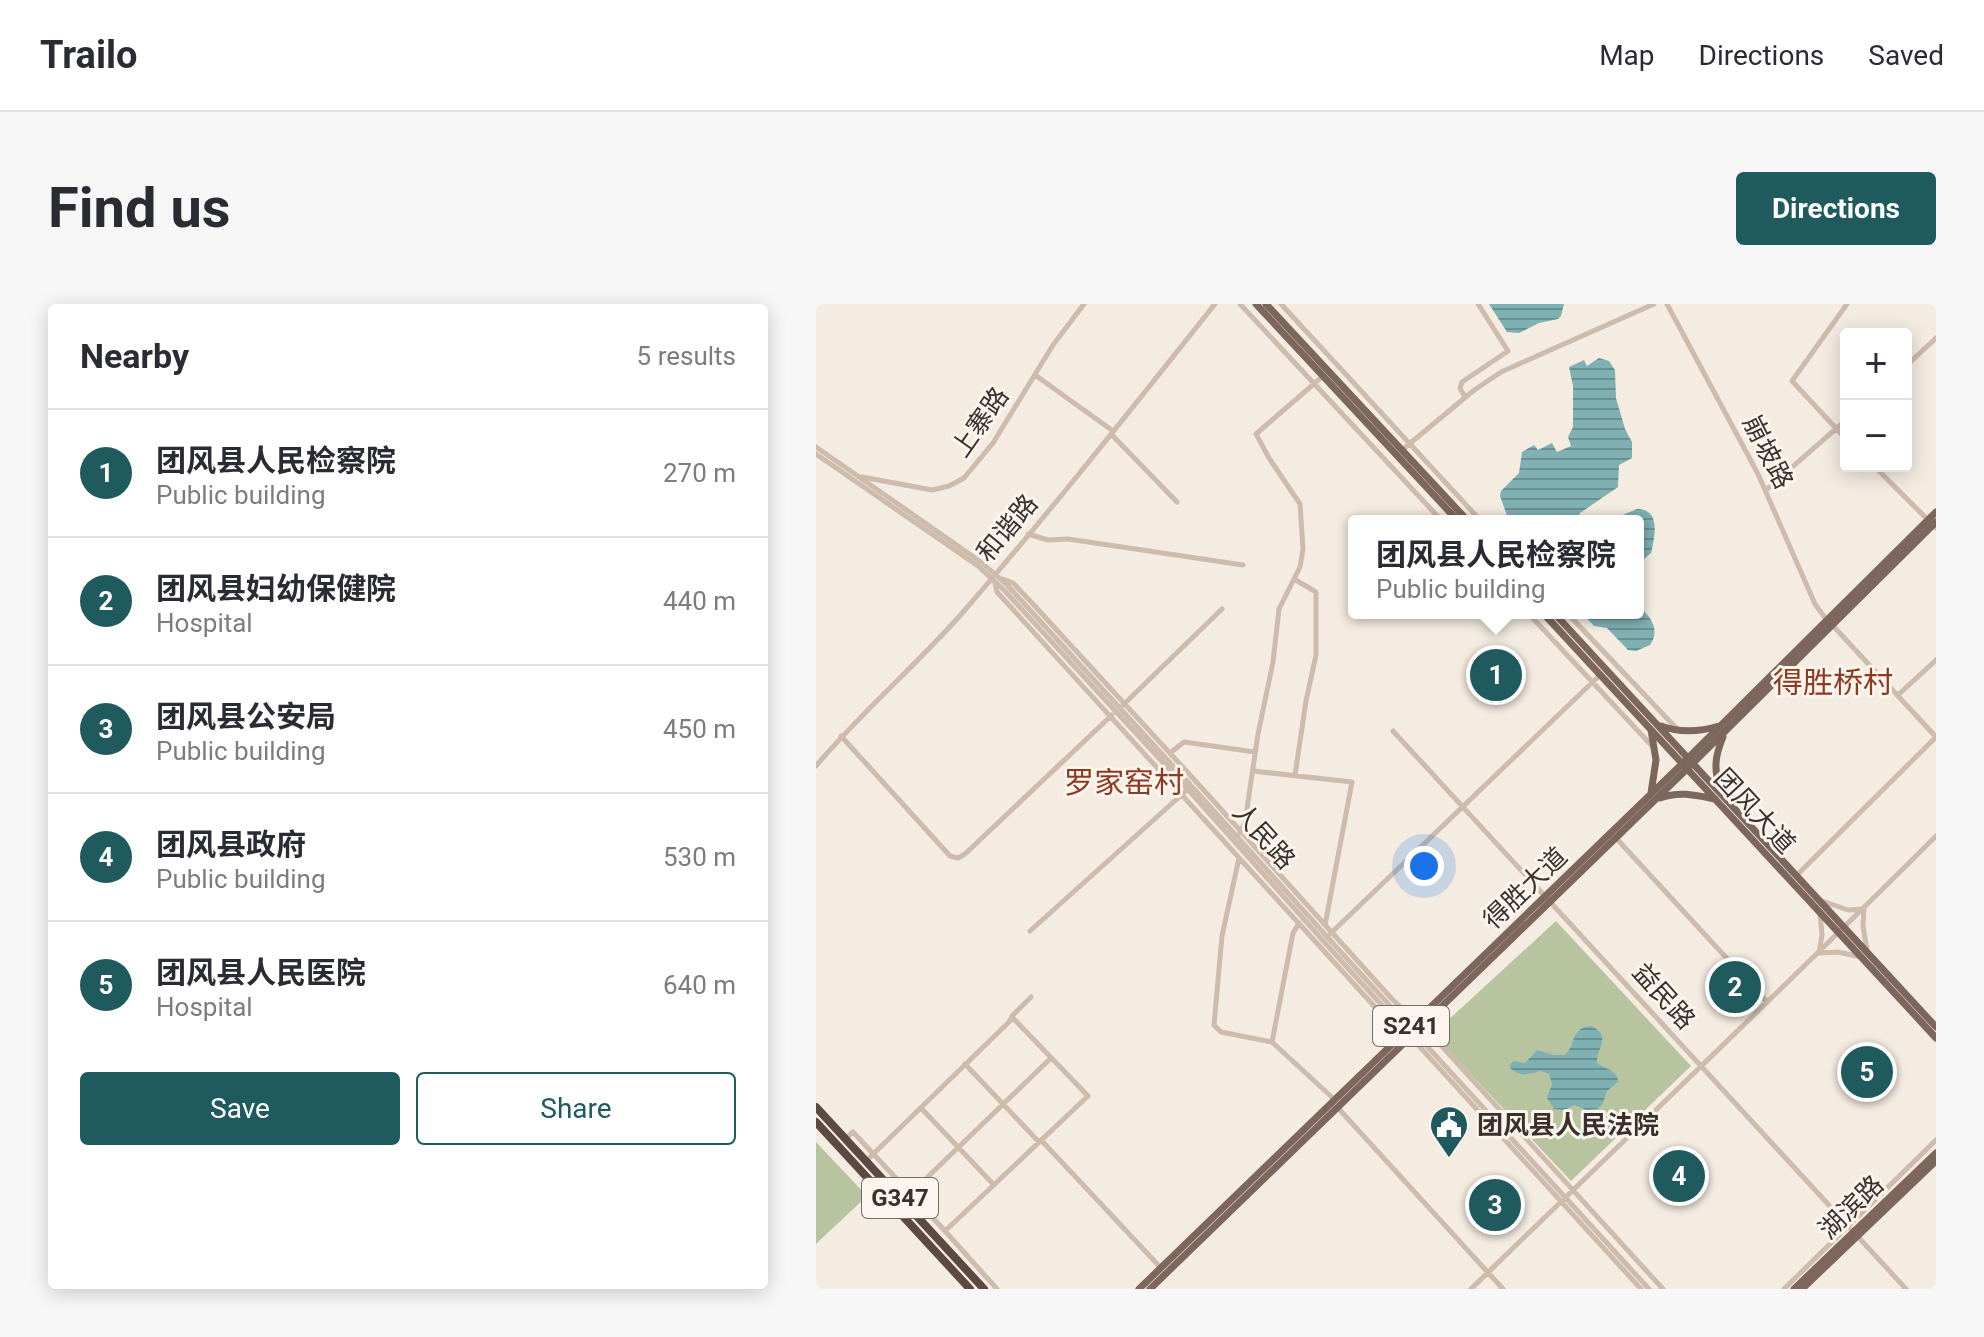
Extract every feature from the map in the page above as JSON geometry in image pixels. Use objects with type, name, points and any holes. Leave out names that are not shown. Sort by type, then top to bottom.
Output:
[{"type":"highway","name":"G347","points":[[816,1107],[984,1289]]},
{"type":"highway","name":"G347","points":[[816,1122],[970,1289]]},
{"type":"main road","points":[[1256,304],[1452,515]]},
{"type":"main road","points":[[1266,304],[1462,515]]},
{"type":"main road","name":"得胜大道","points":[[1150,1289],[1933,524],[1936,512]]},
{"type":"main road","name":"团风大道","points":[[1549,619],[1654,726]]},
{"type":"main road","name":"团风大道","points":[[1559,619],[1720,798],[1936,1027]]},
{"type":"main road","points":[[1654,726],[1679,731],[1724,728],[1715,762],[1720,798],[1681,793],[1653,797],[1654,726]]},
{"type":"main road","name":"得胜大道","points":[[1548,899],[1616,838],[1653,797]]},
{"type":"main road","name":"团风大道","points":[[1720,798],[1797,875],[1820,905]]},
{"type":"main road","name":"团风大道","points":[[1865,954],[1936,1038]]},
{"type":"main road","name":"得胜大道","points":[[1139,1289],[1336,1104]]},
{"type":"main road","name":"湖滨路","points":[[1794,1289],[1936,1153]]},
{"type":"main road","name":"湖滨路","points":[[1802,1289],[1853,1232],[1936,1161]]},
{"type":"street","name":"上寨路","points":[[857,476],[926,490],[954,484],[969,473],[993,443],[1053,345],[1084,304]]},
{"type":"street","name":"和谐路","points":[[816,766],[841,736],[995,578],[1215,304]]},
{"type":"street","points":[[1240,304],[1436,515]]},
{"type":"street","points":[[1281,304],[1475,515]]},
{"type":"street","points":[[1465,397],[1460,388],[1462,382],[1508,351],[1478,304]]},
{"type":"street","points":[[1402,450],[1465,397],[1501,372],[1654,304]]},
{"type":"street","name":"崩坡路","points":[[1667,304],[1766,490],[1815,604],[1936,737]]},
{"type":"street","points":[[1840,433],[1792,381],[1847,304]]},
{"type":"street","points":[[1912,360],[1936,338]]},
{"type":"street","points":[[1035,375],[1112,433],[1177,502]]},
{"type":"street","points":[[1240,835],[1245,822],[1273,662],[1279,609],[1300,567],[1303,549],[1300,504],[1256,434],[1323,376]]},
{"type":"street","points":[[1766,490],[1840,425]]},
{"type":"street","name":"人民路","points":[[816,447],[981,562],[1118,710],[1240,835],[1327,935]]},
{"type":"street","name":"人民路","points":[[816,454],[995,578]]},
{"type":"street","points":[[1880,472],[1933,524]]},
{"type":"street","points":[[1028,534],[1048,540],[1068,539],[1243,565]]},
{"type":"street","points":[[995,578],[1013,583],[1118,710],[1182,794],[1375,1007],[1393,1017]]},
{"type":"street","points":[[1294,579],[1316,592],[1316,649],[1295,775]]},
{"type":"street","points":[[841,736],[950,856],[958,858],[1222,609]]},
{"type":"street","points":[[1534,619],[1655,750]]},
{"type":"street","points":[[1573,619],[1679,731]]},
{"type":"street","points":[[1898,695],[1936,660]]},
{"type":"street","points":[[1327,935],[1601,675]]},
{"type":"street","points":[[1118,710],[1170,753],[1240,835],[1325,926]]},
{"type":"street","name":"人民路","points":[[1118,710],[1393,1017],[1413,1029],[1641,1289]]},
{"type":"street","name":"益民路","points":[[1393,731],[1906,1289]]},
{"type":"street","points":[[1797,875],[1936,737]]},
{"type":"street","points":[[1170,753],[1184,742],[1255,752]]},
{"type":"street","points":[[1253,771],[1352,782],[1325,926],[1327,935],[1392,999],[1413,1029],[1438,1042],[1663,1289]]},
{"type":"street","points":[[1030,931],[1188,789]]},
{"type":"street","points":[[1471,1289],[1936,836]]},
{"type":"street","points":[[1616,838],[1767,1002]]},
{"type":"street","points":[[1241,849],[1222,936],[1216,1028],[1221,1032],[1272,1042],[1336,1104],[1503,1289]]},
{"type":"street","points":[[1819,953],[1822,929],[1820,905],[1848,910],[1864,909]]},
{"type":"street","points":[[1819,953],[1865,954],[1864,909]]},
{"type":"street","points":[[1272,1042],[1293,933],[1299,923]]},
{"type":"street","points":[[866,1161],[1031,997]]},
{"type":"street","points":[[945,1231],[1088,1096],[1012,1017]]},
{"type":"street","points":[[902,1201],[1051,1058]]},
{"type":"street","points":[[965,1064],[1161,1268]]},
{"type":"street","points":[[921,1108],[994,1185]]},
{"type":"street","points":[[845,1139],[853,1132],[997,1289]]},
{"type":"street","points":[[1784,1289],[1853,1232],[1936,1140]]},
{"type":"street","name":"人民路","points":[[1563,1199],[1649,1289]]},
{"type":"green space","points":[[1556,921],[1691,1066],[1571,1181],[1433,1034]]},
{"type":"green space","points":[[816,1142],[867,1196],[816,1244]]},
{"type":"water","points":[[1489,304],[1564,304],[1558,319],[1539,323],[1519,333],[1507,332]]},
{"type":"water","points":[[1599,358],[1609,361],[1615,370],[1616,398],[1632,442],[1632,458],[1619,465],[1618,487],[1579,515],[1507,515],[1501,491],[1519,473],[1522,452],[1534,445],[1538,450],[1552,443],[1557,452],[1571,446],[1568,437],[1573,427],[1573,386],[1569,367],[1584,360],[1587,366]]},
{"type":"water","points":[[1637,509],[1645,510],[1653,518],[1655,532],[1651,553],[1644,559],[1644,515],[1622,515]]},
{"type":"water","points":[[1644,612],[1650,618],[1654,634],[1650,645],[1636,651],[1628,650],[1607,628],[1594,626],[1588,619],[1644,619]]},
{"type":"water","points":[[1591,1026],[1598,1030],[1602,1038],[1597,1063],[1613,1072],[1618,1082],[1607,1091],[1602,1105],[1597,1109],[1587,1110],[1574,1105],[1565,1110],[1554,1109],[1547,1098],[1552,1084],[1549,1074],[1541,1071],[1521,1074],[1510,1068],[1514,1061],[1525,1063],[1537,1050],[1565,1055],[1577,1033]]},
{"type":"place","name":"团风县人民检察院","points":[[1496,675]]},
{"type":"place","name":"团风县妇幼保健院","points":[[1735,987]]},
{"type":"place","name":"团风县人民医院","points":[[1867,1072]]},
{"type":"place","name":"团风县人民法院","points":[[1449,1159]]},
{"type":"place","name":"团风县政府","points":[[1679,1176]]},
{"type":"place","name":"团风县公安局","points":[[1495,1205]]},
{"type":"district","name":"得胜桥村","points":[[1833,683]]},
{"type":"district","name":"罗家窑村","points":[[1124,783]]}]
